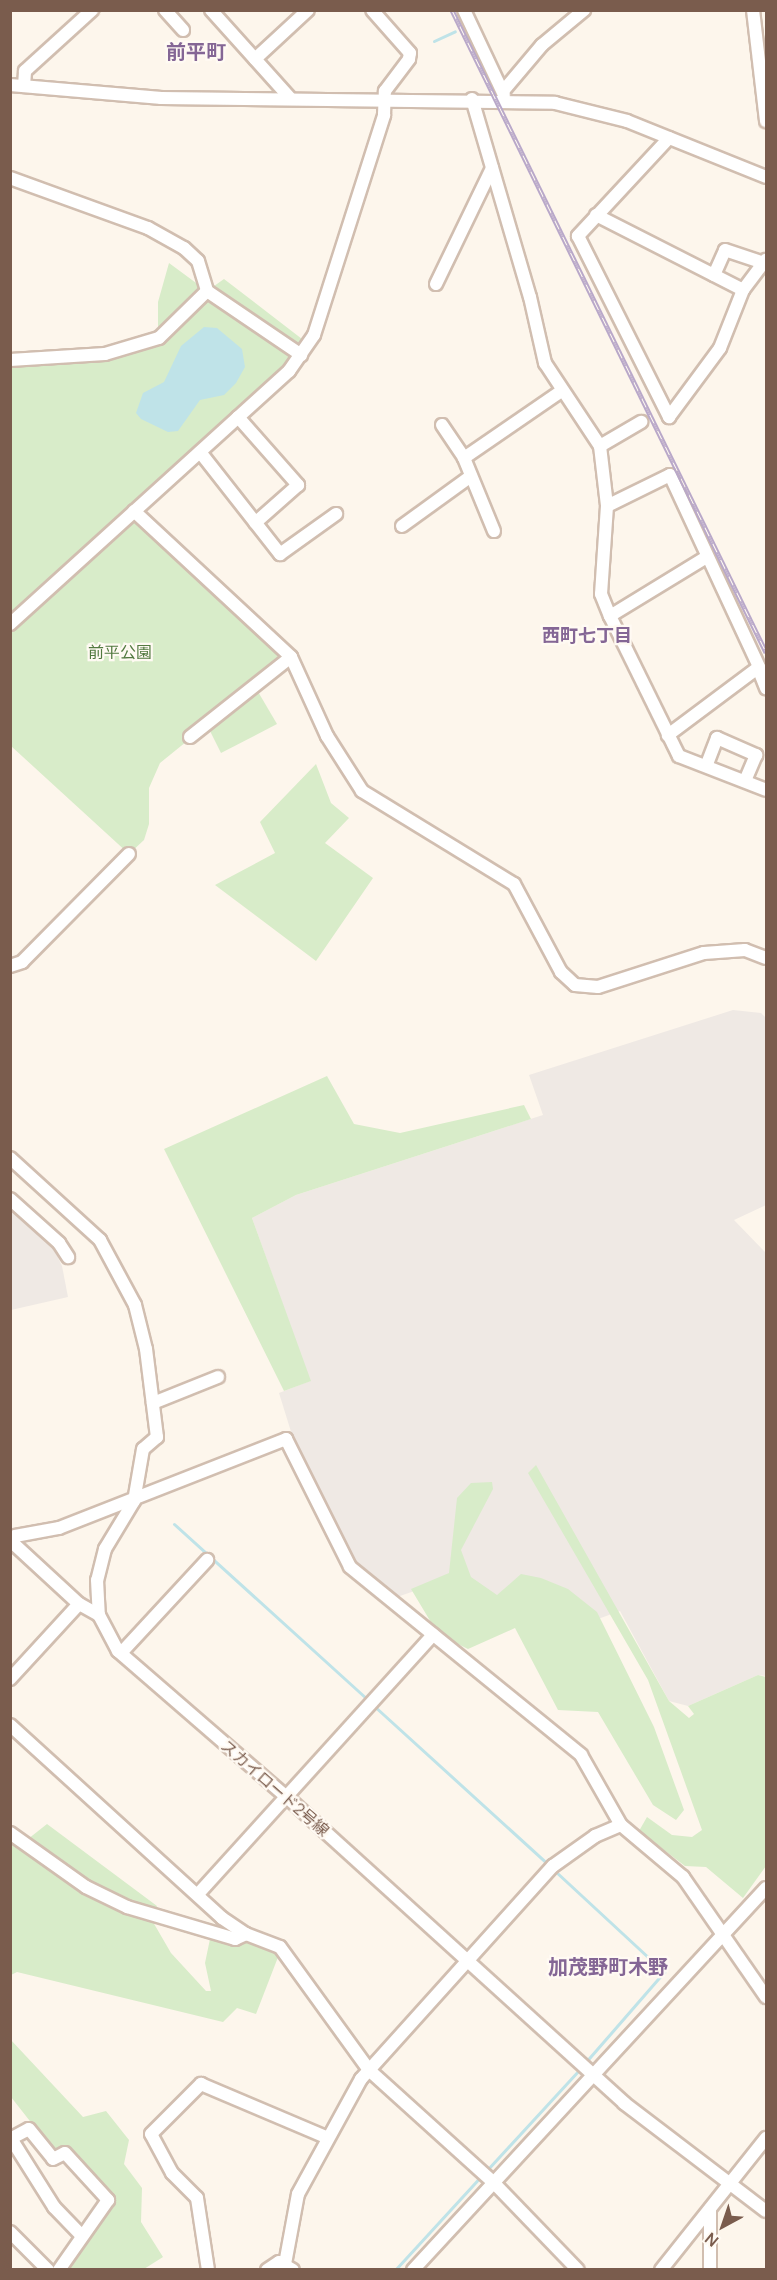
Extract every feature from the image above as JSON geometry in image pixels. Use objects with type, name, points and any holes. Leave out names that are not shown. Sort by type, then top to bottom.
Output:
[{"type":"street","points":[[24,87],[25,72],[92,10]]},
{"type":"street","points":[[165,10],[183,30]]},
{"type":"street","points":[[211,10],[290,98]]},
{"type":"street","points":[[255,59],[308,10]]},
{"type":"street","points":[[10,624],[238,417],[301,355],[332,288],[384,115],[384,99],[410,53],[372,10]]},
{"type":"street","points":[[464,10],[505,94]]},
{"type":"street","points":[[505,94],[543,45],[584,10]]},
{"type":"street","points":[[753,10],[766,121]]},
{"type":"street","points":[[10,85],[161,98],[472,99],[505,94],[592,111],[669,138],[766,177]]},
{"type":"street","points":[[472,99],[544,363],[560,392],[600,446],[607,506],[601,594],[610,616],[679,756],[707,764],[766,790]]},
{"type":"street","points":[[669,138],[578,236],[669,417],[720,348],[743,290],[765,262],[725,250],[714,275]]},
{"type":"street","points":[[436,284],[492,168]]},
{"type":"street","points":[[10,178],[148,228],[184,248],[198,261],[207,291],[301,355]]},
{"type":"street","points":[[596,215],[743,290]]},
{"type":"street","points":[[10,360],[105,354],[159,338],[207,291]]},
{"type":"street","points":[[464,458],[560,392]]},
{"type":"street","points":[[238,417],[298,485],[255,523]]},
{"type":"street","points":[[600,446],[641,422]]},
{"type":"street","points":[[442,425],[464,458],[494,531]]},
{"type":"street","points":[[200,452],[255,523],[283,554],[336,513]]},
{"type":"street","points":[[607,506],[670,475],[705,558],[766,688]]},
{"type":"street","points":[[402,526],[471,476]]},
{"type":"street","points":[[134,511],[291,657],[327,736],[362,791],[514,884],[561,972],[575,985],[598,987],[704,953],[744,950],[766,958]]},
{"type":"street","points":[[610,616],[705,558]]},
{"type":"street","points":[[190,737],[291,657]]},
{"type":"street","points":[[668,735],[758,668]]},
{"type":"street","points":[[707,764],[717,738],[756,755],[745,781]]},
{"type":"street","points":[[10,966],[22,962],[129,854]]},
{"type":"street","points":[[10,1158],[100,1240],[120,1269],[135,1305],[153,1403],[218,1377]]},
{"type":"street","points":[[10,1199],[59,1243],[68,1257]]},
{"type":"street","name":"スカイロード2号線","points":[[153,1403],[158,1437],[143,1449],[134,1501],[105,1549],[97,1580],[99,1615],[121,1653],[288,1798],[585,2068],[660,2131],[766,2211]]},
{"type":"street","points":[[99,1615],[79,1604],[13,1543],[13,1536],[59,1528],[134,1501],[286,1439],[350,1567],[581,1755],[621,1825],[683,1877],[766,1997]]},
{"type":"street","points":[[121,1653],[207,1560]]},
{"type":"street","points":[[10,1679],[79,1604]]},
{"type":"street","points":[[198,1894],[288,1798],[433,1635]]},
{"type":"street","points":[[10,1725],[198,1894],[246,1934],[280,1947],[292,1959],[343,2040],[369,2070],[487,2177],[578,2270]]},
{"type":"street","points":[[267,2270],[289,2267],[298,2194],[326,2137],[369,2070],[552,1868],[594,1836],[621,1825]]},
{"type":"street","points":[[10,1833],[86,1887],[127,1907],[235,1939],[246,1934]]},
{"type":"street","points":[[413,2270],[487,2177],[585,2068],[766,1888]]},
{"type":"street","points":[[208,2270],[197,2198],[172,2173],[151,2134],[201,2084],[326,2137]]},
{"type":"street","points":[[59,2270],[108,2200],[65,2152],[53,2159],[29,2129],[11,2138],[54,2207],[82,2236]]},
{"type":"street","points":[[661,2270],[766,2138]]},
{"type":"street","points":[[710,2209],[710,2270]]},
{"type":"street","points":[[10,2232],[48,2270]]},
{"type":"shaded area","points":[[733,1010],[761,1013],[766,1018],[766,1205],[734,1220],[766,1253],[766,1676],[758,1675],[688,1706],[669,1701],[620,1611],[598,1619],[495,1601],[461,1575],[397,1597],[356,1565],[297,1451],[279,1393],[310,1381],[252,1218],[296,1195],[543,1115],[529,1075]]},
{"type":"shaded area","points":[[10,1204],[50,1241],[62,1266],[68,1297],[11,1310]]},
{"type":"green space","name":"前平公園","points":[[169,263],[207,291],[224,279],[302,339],[282,367],[126,510],[291,657],[160,763],[149,788],[149,824],[144,840],[129,854],[11,746],[10,360],[105,354],[158,338],[158,302]]},
{"type":"green space","points":[[257,690],[277,724],[221,753],[207,725]]},
{"type":"green space","points":[[316,764],[331,803],[349,818],[325,843],[373,878],[316,961],[215,885],[275,853],[260,822]]},
{"type":"green space","points":[[327,1076],[354,1124],[400,1133],[524,1105],[531,1119],[296,1195],[252,1218],[311,1381],[284,1391],[164,1149]]},
{"type":"green space","points":[[536,1465],[669,1701],[689,1718],[694,1714],[688,1706],[758,1675],[766,1677],[766,1866],[743,1898],[706,1867],[685,1866],[639,1831],[647,1817],[672,1835],[692,1837],[702,1830],[648,1680],[528,1473]]},
{"type":"green space","points":[[492,1482],[493,1489],[461,1550],[471,1577],[497,1595],[521,1574],[541,1578],[568,1589],[597,1612],[654,1727],[684,1810],[676,1820],[653,1805],[598,1712],[558,1710],[515,1628],[468,1649],[438,1634],[411,1589],[449,1573],[457,1498],[471,1483]]},
{"type":"green space","points":[[47,1824],[157,1906],[153,1922],[171,1953],[206,1991],[211,1991],[205,1963],[210,1939],[236,1945],[246,1938],[280,1952],[256,2014],[237,2008],[223,2022],[17,1972],[11,1975],[11,1827],[28,1839]]},
{"type":"green space","points":[[10,2039],[83,2117],[106,2111],[129,2140],[124,2164],[142,2188],[141,2222],[163,2257],[144,2269],[64,2269],[114,2200],[55,2153],[11,2097]]},
{"type":"water","points":[[204,327],[217,328],[242,349],[245,367],[236,383],[224,395],[200,400],[178,431],[168,432],[141,419],[136,413],[143,393],[164,382],[181,346]]},
{"type":"waterway","points":[[434,41],[455,31]]},
{"type":"waterway","points":[[174,1524],[368,1700]]},
{"type":"waterway","points":[[373,1705],[550,1866]]},
{"type":"waterway","points":[[555,1871],[664,1972],[584,2064]]},
{"type":"waterway","points":[[487,2170],[580,2069]]},
{"type":"waterway","points":[[395,2270],[482,2175]]},
{"type":"railway","points":[[452,10],[766,652]]},
{"type":"district","name":"前平町","points":[[196,51]]},
{"type":"district","name":"西町七丁目","points":[[587,635]]},
{"type":"district","name":"加茂野町木野","points":[[608,1966]]}]
